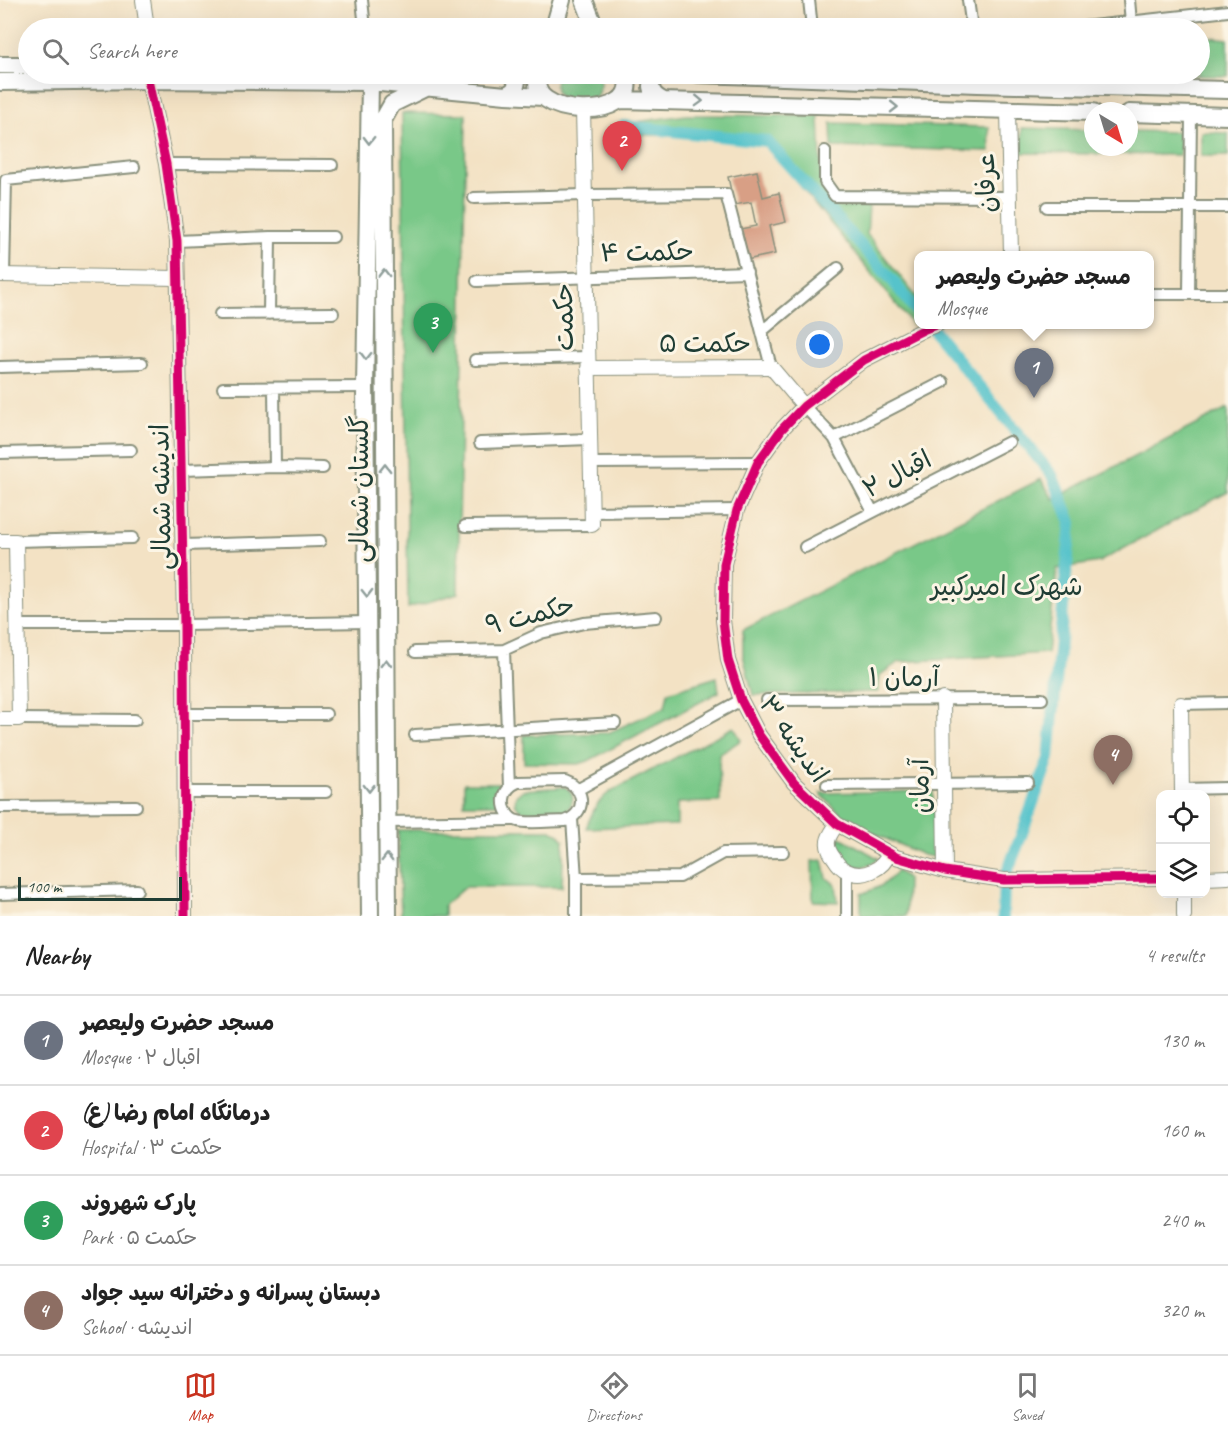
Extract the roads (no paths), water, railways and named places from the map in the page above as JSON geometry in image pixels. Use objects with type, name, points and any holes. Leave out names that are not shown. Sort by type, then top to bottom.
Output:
[{"type":"main road","points":[[557,18],[563,0]]},
{"type":"main road","points":[[563,0],[566,18]]},
{"type":"main road","points":[[584,0],[586,18]]},
{"type":"main road","points":[[584,0],[591,18]]},
{"type":"main road","points":[[0,65],[18,65]]},
{"type":"main road","points":[[0,82],[18,82]]},
{"type":"main road","name":"گلستان شمالی","points":[[367,84],[365,387],[370,916]]},
{"type":"main road","points":[[407,84],[543,97]]},
{"type":"main road","points":[[506,95],[516,88],[517,84]]},
{"type":"main road","points":[[538,84],[543,97],[550,102],[584,109],[602,107],[620,100],[662,100],[1084,112]]},
{"type":"main road","points":[[620,100],[626,91],[627,84]]},
{"type":"main road","points":[[651,84],[656,98],[662,100]]},
{"type":"main road","points":[[1091,84],[1228,90]]},
{"type":"main road","name":"گلستان شمالی","points":[[388,916],[383,120],[392,104],[427,87]]},
{"type":"main road","points":[[1138,113],[1228,116]]},
{"type":"main road","points":[[368,622],[385,622]]},
{"type":"street","points":[[143,0],[146,18]]},
{"type":"street","points":[[362,0],[364,18]]},
{"type":"street","points":[[808,0],[811,18]]},
{"type":"street","points":[[968,0],[971,18]]},
{"type":"street","points":[[1129,0],[1131,18]]},
{"type":"street","points":[[1166,18],[1228,11]]},
{"type":"street","name":"اندیشه شمالی","points":[[149,84],[166,164],[177,241],[184,625],[185,916]]},
{"type":"street","name":"حکمت","points":[[584,109],[591,519]]},
{"type":"street","name":"عرفان","points":[[1008,110],[1011,251]]},
{"type":"street","points":[[1189,294],[1191,115]]},
{"type":"street","points":[[825,151],[825,182],[835,196],[1010,197]]},
{"type":"street","points":[[166,164],[332,165]]},
{"type":"street","points":[[134,167],[6,180],[2,275],[177,278]]},
{"type":"street","points":[[474,198],[726,194],[771,367]]},
{"type":"street","points":[[1047,207],[1228,207]]},
{"type":"street","points":[[269,314],[270,237]]},
{"type":"street","points":[[177,241],[333,237]]},
{"type":"street","points":[[762,331],[838,268]]},
{"type":"street","name":"حکمت ۴","points":[[477,280],[747,272]]},
{"type":"street","points":[[1154,294],[1228,294]]},
{"type":"street","points":[[220,314],[333,313]]},
{"type":"street","name":"اندیشه ۳","points":[[923,329],[864,360],[804,406],[781,430],[758,462],[737,510],[724,564],[723,620],[728,660],[741,700],[759,735],[794,783],[837,824],[896,857],[945,872],[1004,880],[1156,878]]},
{"type":"street","name":"حکمت ۵","points":[[475,360],[771,367],[804,406]]},
{"type":"street","points":[[0,367],[142,363]]},
{"type":"street","points":[[834,438],[943,382]]},
{"type":"street","points":[[223,388],[365,387]]},
{"type":"street","points":[[274,388],[275,467]]},
{"type":"street","points":[[804,406],[834,438],[873,512]]},
{"type":"street","points":[[480,443],[590,439]]},
{"type":"street","name":"اقبال ۲","points":[[805,547],[1009,442]]},
{"type":"street","points":[[0,453],[131,450]]},
{"type":"street","points":[[590,463],[758,462]]},
{"type":"street","points":[[182,470],[323,468]]},
{"type":"street","points":[[465,526],[737,510]]},
{"type":"street","points":[[0,542],[132,538]]},
{"type":"street","points":[[16,541],[19,719]]},
{"type":"street","points":[[183,545],[320,541]]},
{"type":"street","name":"حکمت ۹","points":[[415,652],[504,650],[541,633],[584,623],[656,617]]},
{"type":"street","points":[[17,625],[368,622]]},
{"type":"street","points":[[504,650],[509,787],[504,797],[504,807],[513,820]]},
{"type":"street","name":"آرمان","points":[[943,699],[945,872]]},
{"type":"street","name":"آرمان ۱","points":[[767,700],[1042,699]]},
{"type":"street","points":[[577,790],[741,700]]},
{"type":"street","points":[[1182,790],[1181,704],[1228,703]]},
{"type":"street","points":[[185,714],[326,714]]},
{"type":"street","points":[[0,719],[135,720]]},
{"type":"street","points":[[415,735],[615,723]]},
{"type":"street","points":[[387,822],[565,821],[572,819],[578,813],[581,804],[580,794],[574,786],[565,782],[518,782],[509,787]]},
{"type":"street","points":[[827,786],[1028,783]]},
{"type":"street","points":[[1205,790],[1228,788]]},
{"type":"street","points":[[185,792],[326,792]]},
{"type":"street","points":[[0,807],[136,806]]},
{"type":"street","points":[[572,819],[576,916]]},
{"type":"street","points":[[837,824],[828,840],[830,852],[839,865],[847,871],[864,875],[878,867],[887,859],[889,853]]},
{"type":"street","points":[[576,878],[680,877],[723,853],[783,852]]},
{"type":"street","points":[[847,871],[847,916]]},
{"type":"street","points":[[1210,878],[1228,877]]},
{"type":"street","points":[[0,894],[137,890]]},
{"type":"street","points":[[1184,898],[1184,916]]},
{"type":"waterway","points":[[624,126],[767,141],[892,280],[914,308]]},
{"type":"waterway","points":[[932,329],[1052,475],[1071,522],[1049,758],[1004,880],[1003,916]]},
{"type":"place","name":"درمانگاه امام رضا (ع)","points":[[622,171]]},
{"type":"place","name":"پارک شهروند","points":[[433,353]]},
{"type":"place","name":"مسجد حضرت ولیعصر","points":[[1034,398]]},
{"type":"place","name":"دبستان پسرانه و دخترانه سید جواد","points":[[1113,785]]},
{"type":"district","name":"شهرک امیرکبیر","points":[[1007,586]]}]
